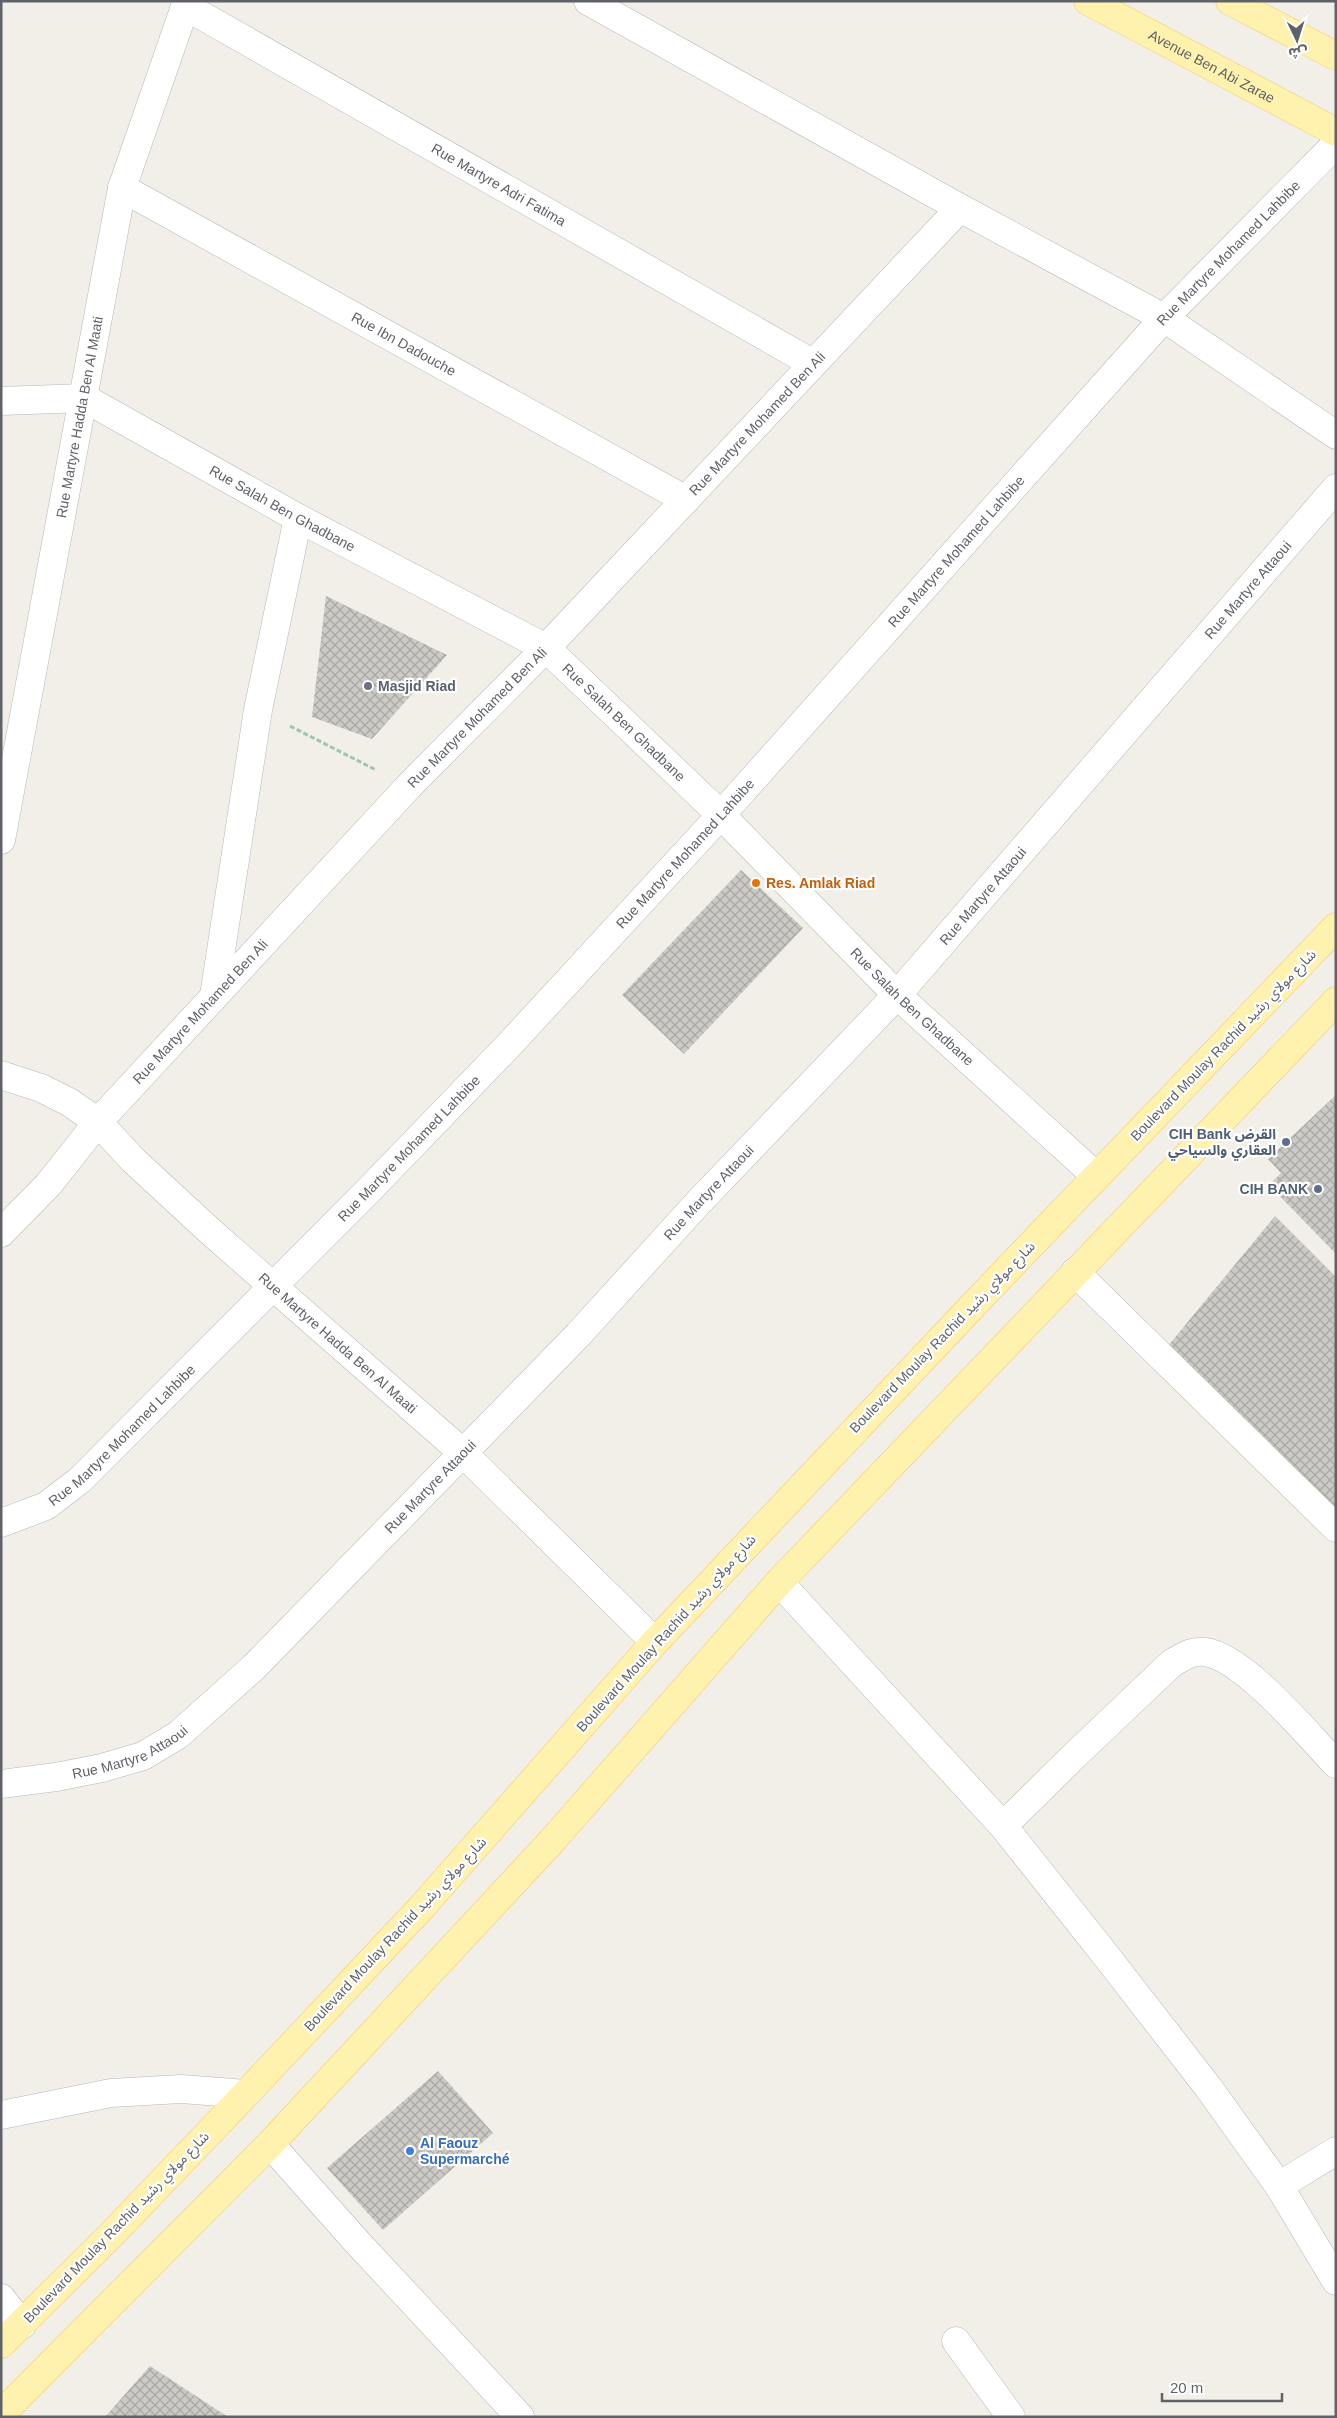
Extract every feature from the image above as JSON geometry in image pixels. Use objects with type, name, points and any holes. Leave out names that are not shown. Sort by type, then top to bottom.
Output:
[{"type":"main road","name":"Avenue Ben Abi Zarae","points":[[1088,1],[1336,132]]},
{"type":"main road","points":[[1230,1],[1336,56]]},
{"type":"main road","name":"Boulevard Moulay Rachid شارع مولاي رشيد","points":[[1,2344],[246,2094],[421,1908],[655,1642],[1096,1176],[1336,927]]},
{"type":"main road","points":[[1,2414],[270,2144],[551,1842],[779,1582],[1336,1001]]},
{"type":"street","points":[[588,1],[960,208],[1164,318],[1336,435]]},
{"type":"street","name":"Rue Martyre Hadda Ben Al Maati","points":[[1,840],[122,188],[186,4]]},
{"type":"street","name":"Rue Martyre Adri Fatima","points":[[186,4],[812,363]]},
{"type":"street","name":"Rue Martyre Mohamed Lahbibe","points":[[1,1523],[46,1506],[80,1480],[273,1288],[502,1052],[721,815],[1164,318],[1336,144]]},
{"type":"street","name":"Rue Ibn Dadouche","points":[[122,188],[686,500]]},
{"type":"street","name":"Rue Martyre Mohamed Ben Ali","points":[[1,1233],[48,1185],[98,1122],[409,786],[546,648],[812,363],[960,208]]},
{"type":"street","points":[[1,401],[84,398]]},
{"type":"street","name":"Rue Salah Ben Ghadbane","points":[[84,398],[298,518],[546,648],[721,815],[897,995],[1096,1176]]},
{"type":"street","name":"Rue Martyre Attaoui","points":[[1,1784],[56,1777],[102,1768],[143,1756],[178,1735],[254,1667],[578,1335],[697,1204],[897,995],[1336,488]]},
{"type":"street","points":[[214,996],[258,710],[298,518]]},
{"type":"street","name":"Rue Martyre Hadda Ben Al Maati","points":[[1,1075],[41,1088],[69,1102],[98,1122],[133,1160],[273,1288],[462,1452],[655,1642]]},
{"type":"street","points":[[1075,1272],[1336,1528]]},
{"type":"street","points":[[779,1582],[1004,1826],[1208,2086],[1279,2186],[1336,2281]]},
{"type":"street","points":[[1004,1826],[1158,1676],[1172,1663],[1189,1653],[1203,1652],[1218,1655],[1249,1676],[1336,1764]]},
{"type":"street","points":[[1,2114],[111,2093],[181,2090],[246,2094]]},
{"type":"street","points":[[270,2144],[357,2242],[520,2417]]},
{"type":"street","points":[[1279,2186],[1336,2151]]},
{"type":"street","points":[[1,2298],[22,2324]]},
{"type":"street","points":[[956,2341],[1011,2417]]},
{"type":"path","points":[[258,710],[409,786]]},
{"type":"building","name":"Masjid Riad","points":[[326,596],[447,655],[372,739],[312,717]]},
{"type":"building","points":[[741,870],[803,928],[684,1054],[622,995]]},
{"type":"building","points":[[1336,1095],[1336,1254],[1269,1185],[1281,1173],[1268,1159]]},
{"type":"building","points":[[1275,1216],[1336,1277],[1336,1508],[1168,1346]]},
{"type":"building","name":"Al Faouz Supermarché","points":[[438,2071],[493,2133],[383,2230],[327,2168]]},
{"type":"building","points":[[150,2366],[228,2417],[105,2417]]},
{"type":"place","name":"Masjid Riad","points":[[368,686]]},
{"type":"place","name":"Res. Amlak Riad","points":[[756,883]]},
{"type":"place","name":"CIH Bank القرض العقاري والسياحي","points":[[1286,1142]]},
{"type":"place","name":"CIH BANK","points":[[1318,1189]]},
{"type":"place","name":"Al Faouz Supermarché","points":[[410,2151]]}]
